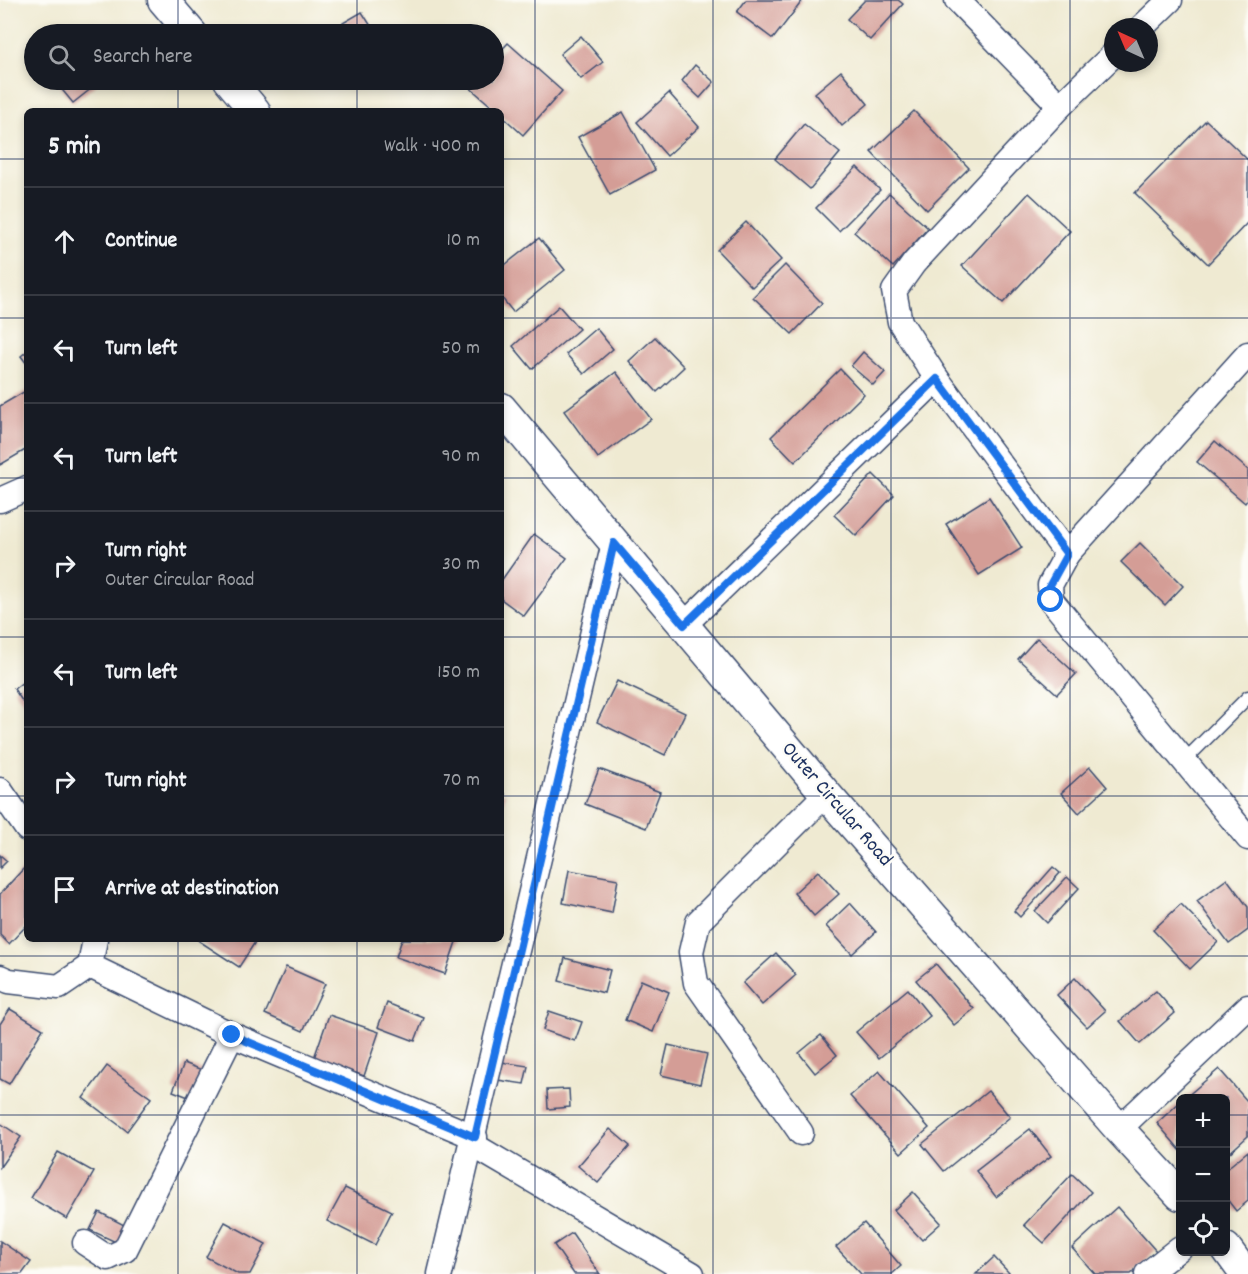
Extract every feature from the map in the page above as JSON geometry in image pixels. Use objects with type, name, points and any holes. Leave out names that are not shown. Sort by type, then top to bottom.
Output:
[{"type":"street","points":[[163,0],[183,24]]},
{"type":"street","points":[[957,0],[1060,106]]},
{"type":"street","points":[[1151,18],[1170,0]]},
{"type":"street","points":[[1067,554],[937,379],[900,322],[894,291],[914,263],[1060,106],[1104,64]]},
{"type":"street","points":[[237,90],[252,108]]},
{"type":"street","points":[[1248,354],[1067,554],[1050,585],[1051,600],[1248,838]]},
{"type":"street","points":[[684,625],[937,379]]},
{"type":"street","name":"Outer Circular Road","points":[[504,412],[826,794],[1119,1129],[1176,1191]]},
{"type":"street","points":[[0,500],[24,489]]},
{"type":"street","points":[[440,1274],[474,1141],[614,543]]},
{"type":"street","points":[[0,790],[24,825]]},
{"type":"street","points":[[801,1133],[696,983],[691,952],[698,922],[826,794]]},
{"type":"street","points":[[0,976],[9,981],[59,987],[90,966],[94,942]]},
{"type":"street","points":[[90,966],[232,1035],[474,1141],[692,1274]]},
{"type":"street","points":[[1119,1129],[1248,1007]]},
{"type":"street","points":[[85,1243],[108,1258],[125,1250],[232,1035]]},
{"type":"street","points":[[1148,1274],[1176,1251]]},
{"type":"street","points":[[1230,1253],[1245,1274]]},
{"type":"lane","points":[[1184,761],[1248,697]]},
{"type":"building","points":[[746,0],[803,0],[773,39],[737,12]]},
{"type":"building","points":[[865,0],[898,0],[903,4],[870,40],[847,19]]},
{"type":"building","points":[[362,12],[370,24],[341,24]]},
{"type":"building","points":[[581,36],[603,62],[581,79],[560,54]]},
{"type":"building","points":[[508,43],[562,91],[523,135],[504,118],[504,108],[494,108],[473,90],[504,90],[504,47]]},
{"type":"building","points":[[695,65],[714,82],[700,98],[682,81]]},
{"type":"building","points":[[841,71],[868,104],[842,126],[815,93]]},
{"type":"building","points":[[62,90],[89,90],[73,103]]},
{"type":"building","points":[[669,93],[699,127],[667,156],[637,122]]},
{"type":"building","points":[[914,111],[969,168],[927,210],[871,152]]},
{"type":"building","points":[[623,112],[655,170],[610,195],[578,137]]},
{"type":"building","points":[[1206,120],[1248,160],[1248,222],[1208,264],[1135,193]]},
{"type":"building","points":[[804,124],[840,153],[810,189],[775,159]]},
{"type":"building","points":[[857,167],[880,190],[839,231],[816,208]]},
{"type":"building","points":[[889,193],[928,228],[893,267],[854,232]]},
{"type":"building","points":[[1029,193],[1070,231],[1003,303],[962,266]]},
{"type":"building","points":[[746,222],[781,260],[752,287],[717,250]]},
{"type":"building","points":[[539,238],[565,270],[513,312],[504,301],[504,266]]},
{"type":"building","points":[[785,265],[822,303],[792,334],[753,297]]},
{"type":"building","points":[[559,306],[579,329],[532,369],[513,346]]},
{"type":"building","points":[[596,328],[613,349],[584,374],[566,354]]},
{"type":"building","points":[[655,337],[684,367],[657,392],[629,361]]},
{"type":"building","points":[[863,352],[885,372],[873,385],[851,366]]},
{"type":"building","points":[[840,369],[864,394],[795,462],[771,437]]},
{"type":"building","points":[[616,372],[651,419],[598,458],[564,411]]},
{"type":"building","points":[[24,392],[24,451],[0,465],[0,406]]},
{"type":"building","points":[[1215,441],[1248,470],[1248,499],[1245,503],[1197,462]]},
{"type":"building","points":[[873,474],[894,495],[856,536],[834,515]]},
{"type":"building","points":[[989,497],[1022,548],[979,575],[946,524]]},
{"type":"building","points":[[534,534],[567,558],[524,616],[504,601],[504,577]]},
{"type":"building","points":[[1140,543],[1183,586],[1165,605],[1121,562]]},
{"type":"building","points":[[1037,638],[1076,674],[1057,694],[1018,659]]},
{"type":"building","points":[[24,681],[24,704],[14,689]]},
{"type":"building","points":[[617,681],[685,713],[665,755],[597,722]]},
{"type":"building","points":[[1090,767],[1107,787],[1079,813],[1061,793]]},
{"type":"building","points":[[599,769],[660,792],[646,828],[585,804]]},
{"type":"building","points":[[0,855],[7,861],[0,868]]},
{"type":"building","points":[[1053,867],[1060,873],[1020,917],[1014,911]]},
{"type":"building","points":[[24,868],[24,928],[9,944],[0,935],[0,894]]},
{"type":"building","points":[[569,870],[618,879],[612,913],[563,903]]},
{"type":"building","points":[[818,871],[839,894],[814,916],[794,893]]},
{"type":"building","points":[[1067,877],[1079,888],[1047,923],[1035,911]]},
{"type":"building","points":[[1227,879],[1248,907],[1248,930],[1229,944],[1197,901]]},
{"type":"building","points":[[850,903],[876,932],[852,954],[826,926]]},
{"type":"building","points":[[1181,904],[1218,942],[1190,969],[1153,930]]},
{"type":"building","points":[[201,942],[255,942],[239,967]]},
{"type":"building","points":[[401,942],[456,942],[445,974],[396,957]]},
{"type":"building","points":[[776,953],[796,975],[762,1005],[743,983]]},
{"type":"building","points":[[565,958],[610,970],[604,993],[559,981]]},
{"type":"building","points":[[936,964],[974,1009],[954,1025],[916,980]]},
{"type":"building","points":[[286,967],[325,984],[303,1031],[265,1014]]},
{"type":"building","points":[[1075,978],[1105,1011],[1087,1027],[1057,995]]},
{"type":"building","points":[[641,980],[669,992],[653,1032],[625,1020]]},
{"type":"building","points":[[908,989],[930,1016],[879,1058],[856,1032]]},
{"type":"building","points":[[1156,991],[1175,1013],[1140,1044],[1120,1021]]},
{"type":"building","points":[[387,1003],[424,1018],[415,1041],[378,1027]]},
{"type":"building","points":[[10,1009],[43,1029],[9,1084],[0,1079],[0,1024]]},
{"type":"building","points":[[549,1011],[582,1022],[575,1041],[543,1030]]},
{"type":"building","points":[[329,1015],[379,1032],[364,1076],[314,1058]]},
{"type":"building","points":[[821,1035],[837,1055],[815,1073],[799,1053]]},
{"type":"building","points":[[668,1045],[707,1054],[700,1084],[661,1075]]},
{"type":"building","points":[[501,1062],[528,1066],[524,1084],[498,1080]]},
{"type":"building","points":[[184,1063],[202,1070],[191,1098],[173,1091]]},
{"type":"building","points":[[107,1066],[151,1098],[127,1131],[83,1098]]},
{"type":"building","points":[[1219,1069],[1248,1102],[1248,1136],[1230,1152],[1230,1094],[1190,1094]]},
{"type":"building","points":[[879,1071],[929,1128],[901,1153],[850,1096]]},
{"type":"building","points":[[569,1089],[570,1107],[548,1109],[547,1090]]},
{"type":"building","points":[[988,1091],[1010,1117],[944,1171],[922,1144]]},
{"type":"building","points":[[1176,1106],[1176,1145],[1157,1123]]},
{"type":"building","points":[[0,1123],[21,1137],[0,1167]]},
{"type":"building","points":[[610,1129],[630,1146],[598,1183],[578,1166]]},
{"type":"building","points":[[1030,1129],[1051,1156],[996,1197],[976,1171]]},
{"type":"building","points":[[1248,1151],[1248,1201],[1236,1211],[1230,1203],[1230,1166]]},
{"type":"building","points":[[58,1152],[94,1172],[67,1219],[31,1198]]},
{"type":"building","points":[[1072,1174],[1091,1192],[1044,1243],[1024,1225]]},
{"type":"building","points":[[345,1188],[392,1211],[375,1245],[327,1221]]},
{"type":"building","points":[[913,1192],[941,1223],[922,1240],[894,1210]]},
{"type":"building","points":[[1117,1207],[1156,1251],[1131,1274],[1095,1274],[1072,1248]]},
{"type":"building","points":[[99,1212],[128,1227],[120,1244],[90,1230]]},
{"type":"building","points":[[225,1222],[266,1244],[250,1274],[238,1274],[206,1257]]},
{"type":"building","points":[[864,1223],[901,1266],[892,1274],[861,1274],[836,1247]]},
{"type":"building","points":[[572,1233],[600,1274],[574,1274],[554,1245]]},
{"type":"building","points":[[0,1241],[31,1262],[22,1274],[0,1274]]},
{"type":"building","points":[[994,1257],[1010,1274],[976,1274]]},
{"type":"route","points":[[232,1035],[475,1137],[614,543],[684,625],[937,379],[1067,554],[1050,585],[1051,600]]}]
